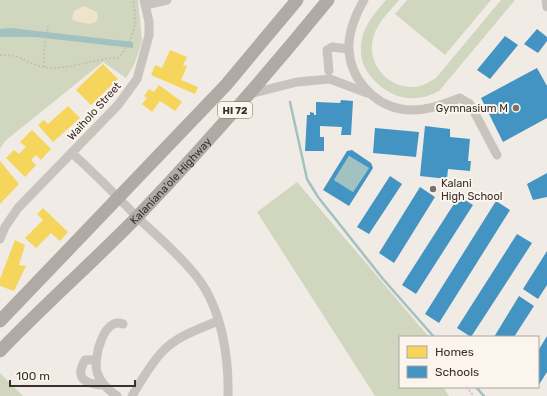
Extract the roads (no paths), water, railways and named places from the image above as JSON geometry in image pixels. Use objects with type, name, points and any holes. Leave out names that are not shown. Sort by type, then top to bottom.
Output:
[{"type":"highway","name":"HI 72","points":[[0,321],[226,85],[298,0]]},
{"type":"highway","name":"Kalaniana’ole Highway","points":[[0,351],[34,316],[137,217],[249,94],[328,0]]},
{"type":"street","points":[[145,2],[167,0]]},
{"type":"street","points":[[364,0],[352,28],[349,49],[352,65],[359,82],[369,93]]},
{"type":"street","points":[[546,0],[547,7]]},
{"type":"street","name":"Waiholo Street","points":[[145,2],[149,35],[144,58],[137,79],[118,105],[72,153],[175,252],[198,278],[218,321],[225,346],[228,396]]},
{"type":"street","points":[[329,71],[327,50],[332,47],[349,49]]},
{"type":"street","points":[[249,94],[297,82],[330,79],[369,93],[384,103],[401,109],[435,107],[460,98],[470,104],[497,155]]},
{"type":"street","points":[[0,239],[5,227],[18,208],[72,153]]},
{"type":"street","points":[[132,396],[156,358],[168,346],[182,337],[218,321]]},
{"type":"street","points":[[117,396],[103,385],[97,373],[95,360],[98,347],[111,325],[116,322],[123,324]]},
{"type":"street","points":[[95,360],[85,360],[81,368],[81,374],[84,380],[91,384],[103,385]]},
{"type":"water","points":[[11,28],[133,42],[133,48],[35,37],[0,37],[0,29]]},
{"type":"water","points":[[349,156],[369,168],[353,192],[334,180]]},
{"type":"waterway","points":[[290,102],[307,179],[318,197],[383,279],[433,336]]},
{"type":"waterway","points":[[477,388],[484,396]]},
{"type":"place","name":"Gymnasium M","points":[[516,108]]},
{"type":"place","name":"Kalani High School","points":[[433,189]]}]
